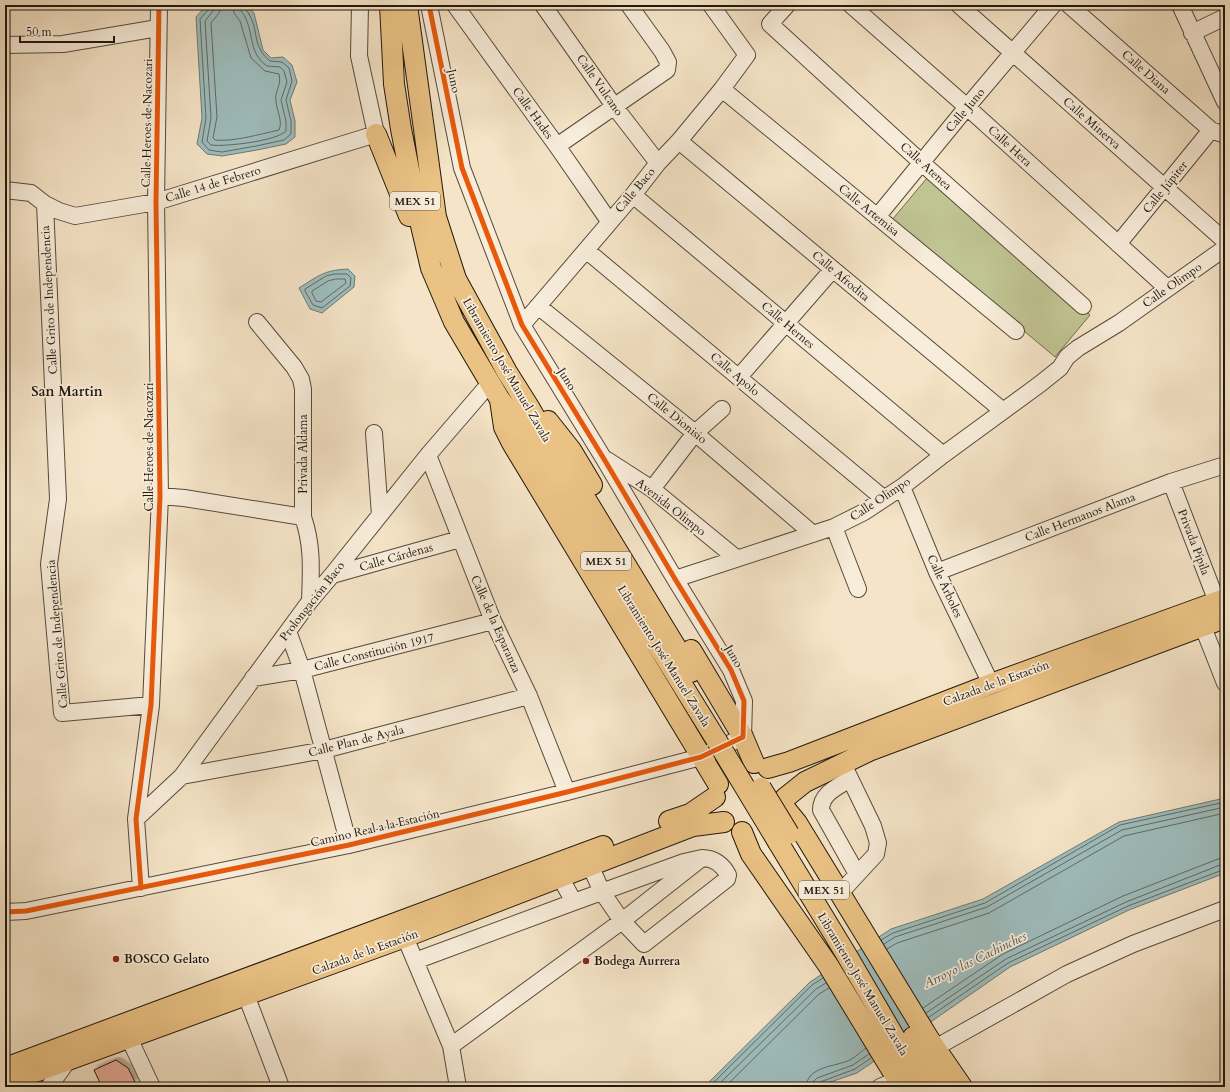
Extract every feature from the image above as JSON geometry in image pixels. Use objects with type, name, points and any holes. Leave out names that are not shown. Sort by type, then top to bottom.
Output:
[{"type":"main road","name":"Libramiento José Manuel Zavala","points":[[390,5],[394,84],[400,130],[431,268],[454,322],[495,391],[536,449],[729,737]]},
{"type":"main road","name":"Libramiento José Manuel Zavala","points":[[408,5],[436,217],[456,279],[507,372],[551,446],[582,493],[729,737],[784,838],[858,947],[922,1047],[944,1087]]},
{"type":"main road","points":[[376,134],[431,268]]},
{"type":"main road","points":[[495,391],[504,427],[512,443],[701,757],[716,790],[716,806],[719,814],[724,822],[732,828],[742,832],[753,833],[763,831],[773,825],[780,817],[785,803],[784,789],[781,781],[775,774],[761,765],[729,737]]},
{"type":"main road","name":"Calzada de la Estación","points":[[785,803],[805,782],[846,771],[869,751],[1203,627],[1222,607]]},
{"type":"main road","name":"Calzada de la Estación","points":[[761,765],[789,762],[991,684],[1222,607]]},
{"type":"main road","points":[[716,790],[724,774],[733,768],[743,764],[761,765]]},
{"type":"main road","name":"Calzada de la Estación","points":[[5,1068],[74,1050],[129,1038],[246,995],[402,929],[690,814],[716,790]]},
{"type":"main road","points":[[785,803],[840,893],[858,947],[922,1047],[962,1087]]},
{"type":"main road","name":"Calzada de la Estación","points":[[5,1083],[74,1050],[402,929],[560,877],[693,826],[724,822]]},
{"type":"main road","points":[[742,832],[751,854],[828,965],[892,1080]]},
{"type":"main road","name":"Libramiento José Manuel Zavala","points":[[922,1047],[926,1087]]},
{"type":"street","name":"Calle Heroes de Nacozari","points":[[141,888],[136,819],[151,705],[160,496],[156,202],[159,5]]},
{"type":"street","points":[[360,5],[359,56],[376,134]]},
{"type":"street","name":"Juno","points":[[429,5],[462,168],[522,325],[731,670],[744,701],[729,737]]},
{"type":"street","name":"Calle Hades","points":[[455,5],[609,221]]},
{"type":"street","name":"Calle Vulcano","points":[[543,5],[614,106],[658,163]]},
{"type":"street","points":[[557,146],[667,70],[668,62],[662,51],[629,5]]},
{"type":"street","name":"Calle Baco","points":[[522,325],[722,89],[747,55],[711,5]]},
{"type":"street","name":"Calle Atenea","points":[[787,5],[770,24],[922,163],[1083,306]]},
{"type":"street","name":"Calle Hera","points":[[851,5],[967,107],[1167,288]]},
{"type":"street","name":"Calle Minerva","points":[[959,5],[1225,241]]},
{"type":"street","name":"Calle Juno","points":[[878,217],[967,107],[1053,5]]},
{"type":"street","name":"Calle Diana","points":[[1069,5],[1218,133]]},
{"type":"street","points":[[1180,5],[1225,102]]},
{"type":"street","points":[[1192,32],[1225,17]]},
{"type":"street","points":[[5,45],[63,44],[158,28]]},
{"type":"street","name":"Calle Artemisa","points":[[722,89],[1016,331]]},
{"type":"street","name":"Calle Júpiter","points":[[1118,244],[1164,188],[1218,133]]},
{"type":"street","name":"Calle 14 de Febrero","points":[[5,190],[31,193],[45,204],[59,211],[75,216],[156,202],[376,134]]},
{"type":"street","name":"Calle Afrodita","points":[[679,140],[1003,411]]},
{"type":"street","name":"Calle Hernes","points":[[633,195],[943,455]]},
{"type":"street","name":"Calle Grito de Independencia","points":[[45,204],[58,499],[49,564],[62,713],[151,705]]},
{"type":"street","name":"Calle Olimpo","points":[[675,579],[834,527],[864,512],[883,498],[902,487],[1040,384],[1060,368],[1067,357],[1078,348],[1119,323],[1225,248]]},
{"type":"street","name":"Calle Apolo","points":[[586,250],[883,498]]},
{"type":"street","points":[[739,377],[833,269]]},
{"type":"street","name":"Calle Dionisio","points":[[538,306],[695,433],[813,534]]},
{"type":"street","name":"Privada Aldama","points":[[257,322],[301,379],[303,389],[303,517],[308,532],[311,552],[310,601]]},
{"type":"street","name":"Prolongación Baco","points":[[136,819],[182,776],[310,601],[428,455],[495,391]]},
{"type":"street","points":[[652,489],[695,433],[722,410]]},
{"type":"street","points":[[374,433],[380,515]]},
{"type":"street","name":"Calle de la Esparanza","points":[[428,455],[493,621],[529,696],[568,792]]},
{"type":"street","name":"Avenida Olimpo","points":[[604,459],[652,489],[736,558]]},
{"type":"street","name":"Calle Hermanos Alama","points":[[937,572],[1171,482],[1225,465]]},
{"type":"street","name":"Privada Pípila","points":[[1171,482],[1222,607]]},
{"type":"street","name":"Calle Árboles","points":[[902,487],[937,572],[991,684]]},
{"type":"street","points":[[160,496],[184,498],[303,517]]},
{"type":"street","points":[[834,527],[858,589]]},
{"type":"street","name":"Calle Cárdenas","points":[[332,575],[460,539]]},
{"type":"street","name":"Calle Constitución 1917","points":[[253,678],[302,670],[493,621]]},
{"type":"street","points":[[1203,627],[1225,683]]},
{"type":"street","points":[[288,631],[302,670],[349,845]]},
{"type":"street","name":"Calle Plan de Ayala","points":[[182,776],[324,750],[529,696]]},
{"type":"street","name":"Camino Real a la Estación","points":[[5,912],[26,910],[141,888],[349,845],[568,792],[701,757],[729,737]]},
{"type":"street","points":[[840,893],[858,874],[876,854],[878,843],[873,826],[846,771],[826,795],[821,803],[821,810],[858,874]]},
{"type":"street","points":[[415,962],[574,902],[602,892],[684,862],[702,858],[710,858],[715,860],[728,875],[727,879],[644,944],[622,921],[602,892],[590,865]]},
{"type":"street","points":[[452,1046],[622,921],[702,858]]},
{"type":"street","points":[[560,877],[574,902]]},
{"type":"street","points":[[922,1047],[1067,974],[1132,944],[1225,909]]},
{"type":"street","points":[[402,929],[452,1046],[458,1087]]},
{"type":"street","points":[[246,995],[281,1087]]},
{"type":"street","points":[[129,1038],[152,1087]]},
{"type":"street","points":[[49,1087],[74,1050]]},
{"type":"green space","points":[[927,178],[1090,315],[1055,357],[892,220]]},
{"type":"water","points":[[213,5],[247,5],[254,13],[263,50],[271,58],[283,57],[292,65],[297,82],[290,100],[295,121],[295,137],[286,144],[222,156],[207,154],[197,144],[202,118],[196,17],[205,7]]},
{"type":"water","points":[[348,269],[355,276],[354,287],[322,313],[310,309],[299,288],[327,272]]},
{"type":"water","name":"Arroyo las Cachinches","points":[[1225,798],[1225,873],[1129,910],[1010,967],[857,1073],[816,1087],[704,1087],[810,982],[891,929],[983,899],[1119,822]]},
{"type":"building","points":[[116,1060],[128,1068],[135,1082],[125,1087],[102,1087],[94,1070]]},
{"type":"cycle path","points":[[141,888],[136,819],[151,705],[160,496],[156,202],[159,5]]},
{"type":"cycle path","points":[[5,912],[26,911],[349,845],[567,792],[701,757],[743,737],[744,701],[731,670],[522,325],[462,168],[429,5]]},
{"type":"place","name":"BOSCO Gelato","points":[[116,959]]},
{"type":"place","name":"Bodega Aurrera","points":[[586,961]]},
{"type":"district","name":"San Martin","points":[[67,391]]}]
